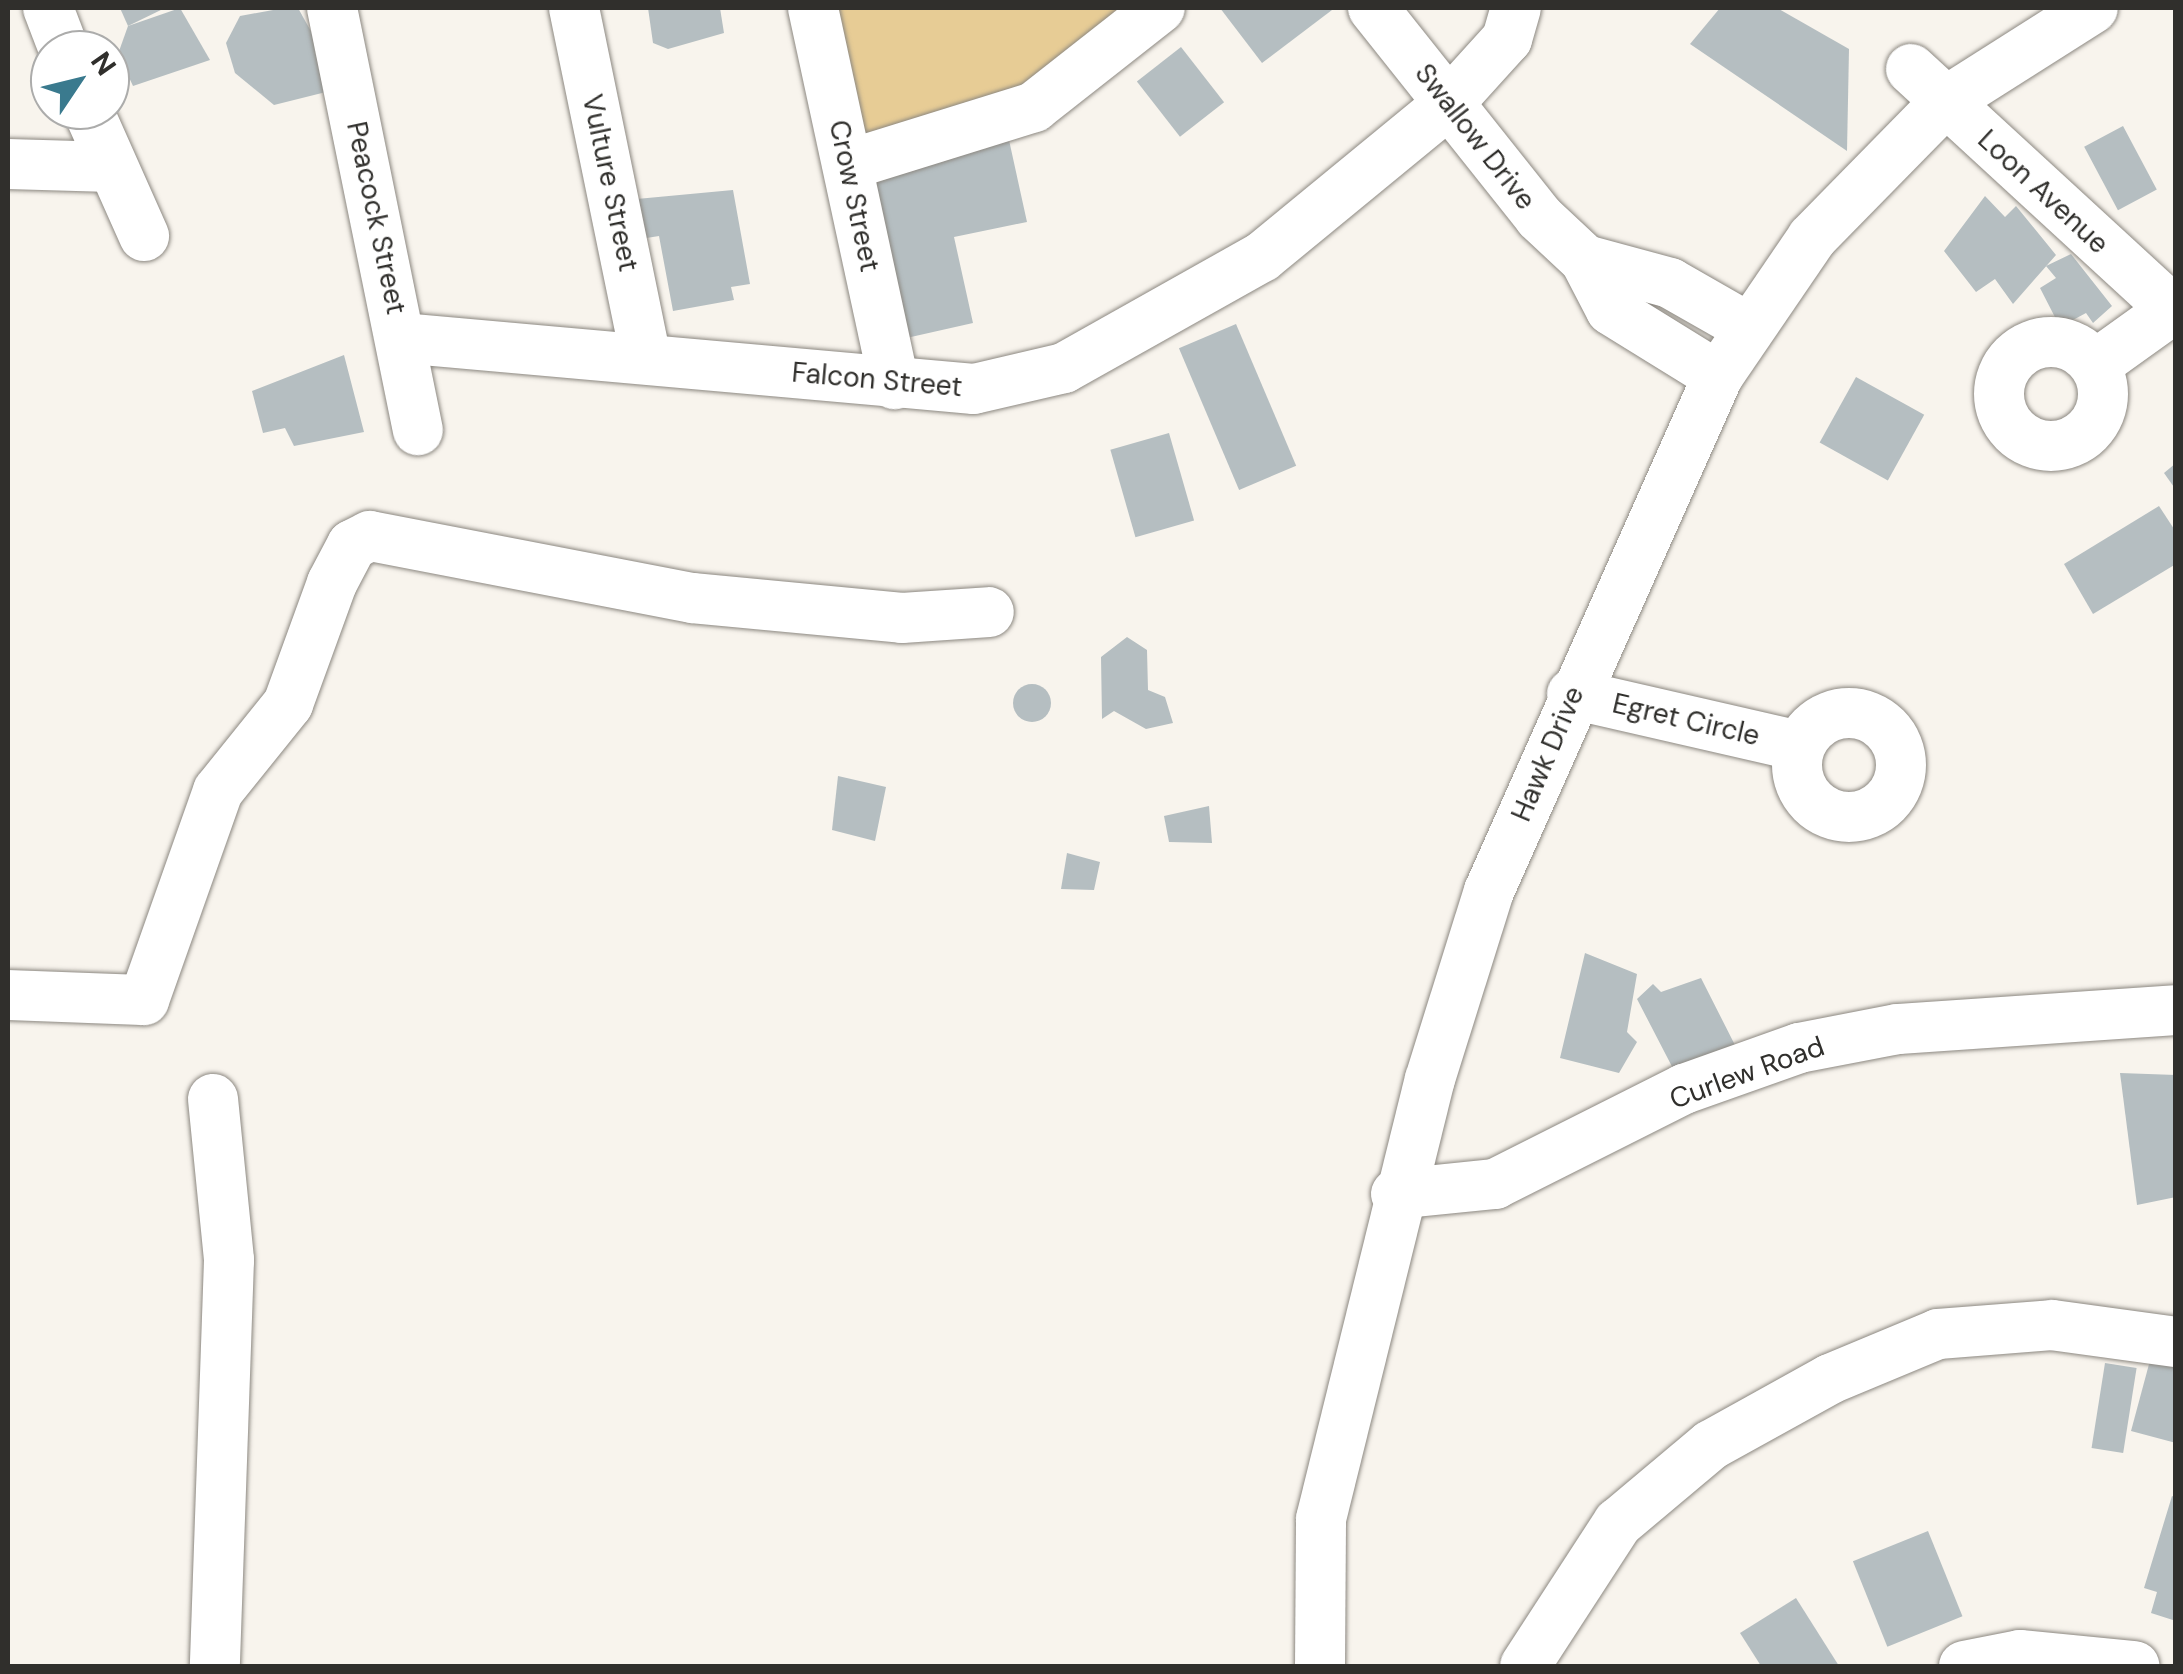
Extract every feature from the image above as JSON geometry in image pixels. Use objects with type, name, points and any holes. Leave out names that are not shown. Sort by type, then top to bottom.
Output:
[{"type":"street","name":"Peacock Street","points":[[332,8],[418,430]]},
{"type":"street","name":"Vulture Street","points":[[574,8],[646,358]]},
{"type":"street","name":"Crow Street","points":[[813,8],[894,384]]},
{"type":"street","points":[[848,165],[1034,107],[1160,8]]},
{"type":"street","name":"Swallow Drive","points":[[1373,8],[1448,104],[1585,260],[1611,310],[1718,376]]},
{"type":"street","name":"Falcon Street","points":[[402,338],[974,389],[1064,368],[1137,334],[1262,258],[1448,104],[1507,39],[1516,8]]},
{"type":"street","name":"Hawk Drive","points":[[1320,1666],[1321,1518],[1396,1194],[1489,891],[1572,694],[1718,376],[1747,327],[1928,86],[2092,8]]},
{"type":"street","name":"Loon Avenue","points":[[1928,86],[2174,310]]},
{"type":"street","points":[[96,130],[144,236]]},
{"type":"street","points":[[8,164],[111,167]]},
{"type":"street","points":[[1585,260],[1670,283],[1747,327]]},
{"type":"street","points":[[2095,365],[2174,310]]},
{"type":"street","points":[[8,994],[144,1000],[218,790],[288,704],[332,583],[352,545],[370,536],[692,598],[902,618],[989,612]]},
{"type":"street","name":"Egret Circle","points":[[1572,694],[1799,746]]},
{"type":"street","name":"Curlew Road","points":[[1396,1194],[1495,1184],[1684,1090],[1799,1048],[1898,1029],[2176,1010]]},
{"type":"street","points":[[213,1099],[229,1260],[215,1666]]},
{"type":"street","points":[[1525,1666],[1618,1523],[1711,1445],[1830,1380],[1938,1334],[2052,1325],[2176,1342]]},
{"type":"street","points":[[1964,1666],[2020,1655],[2134,1666]]},
{"type":"shaded area","points":[[836,8],[1124,8],[1021,89],[864,137]]},
{"type":"building","points":[[120,8],[165,8],[128,26]]},
{"type":"building","points":[[180,8],[210,60],[133,86],[128,26]]},
{"type":"building","points":[[298,8],[322,51],[326,92],[274,105],[235,73],[226,43],[240,16]]},
{"type":"building","points":[[648,8],[720,8],[724,33],[668,49],[653,43]]},
{"type":"building","points":[[1220,8],[1331,8],[1332,10],[1262,63]]},
{"type":"building","points":[[1720,8],[1777,8],[1849,49],[1847,151],[1690,44]]},
{"type":"building","points":[[1181,47],[1224,102],[1180,137],[1137,81]]},
{"type":"building","points":[[2123,126],[2157,190],[2118,210],[2084,147]]},
{"type":"building","points":[[1009,140],[1027,222],[954,237],[973,323],[902,339],[865,171]]},
{"type":"building","points":[[733,190],[750,284],[731,287],[734,300],[673,311],[659,236],[634,240],[626,200]]},
{"type":"building","points":[[1985,196],[2005,217],[2016,206],[2056,255],[2013,304],[1995,279],[1976,292],[1944,251]]},
{"type":"building","points":[[2071,254],[2112,306],[2093,323],[2086,313],[2060,327],[2040,288],[2056,278],[2046,266]]},
{"type":"building","points":[[1236,324],[1296,466],[1239,490],[1179,348]]},
{"type":"building","points":[[344,355],[364,432],[294,446],[285,428],[263,433],[252,391]]},
{"type":"building","points":[[1856,377],[1924,415],[1888,480],[1820,443]]},
{"type":"building","points":[[1169,433],[1194,520],[1135,537],[1110,450]]},
{"type":"building","points":[[2176,463],[2176,490],[2164,473]]},
{"type":"building","points":[[2159,506],[2176,532],[2176,564],[2093,614],[2064,564]]},
{"type":"building","points":[[1127,637],[1147,650],[1148,690],[1165,697],[1173,723],[1146,729],[1114,711],[1102,719],[1101,657]]},
{"type":"building","points":[[1032,684],[1045,690],[1051,703],[1045,716],[1032,722],[1019,716],[1013,703],[1019,690]]},
{"type":"building","points":[[838,776],[886,787],[875,841],[832,830]]},
{"type":"building","points":[[1209,806],[1212,843],[1169,842],[1164,816]]},
{"type":"building","points":[[1067,853],[1100,862],[1094,890],[1061,889]]},
{"type":"building","points":[[1585,953],[1637,974],[1627,1032],[1637,1042],[1619,1073],[1560,1058]]},
{"type":"building","points":[[1701,978],[1740,1055],[1680,1082],[1637,999],[1653,984],[1661,992]]},
{"type":"building","points":[[2120,1073],[2176,1075],[2176,1197],[2137,1205]]},
{"type":"building","points":[[2152,1353],[2176,1359],[2176,1443],[2131,1431]]},
{"type":"building","points":[[2105,1363],[2137,1368],[2123,1453],[2092,1448]]},
{"type":"building","points":[[2172,1496],[2176,1498],[2176,1621],[2151,1613],[2157,1592],[2144,1588]]},
{"type":"building","points":[[1928,1531],[1962,1616],[1887,1647],[1853,1561]]},
{"type":"building","points":[[1796,1598],[1839,1666],[1761,1666],[1740,1633]]}]
